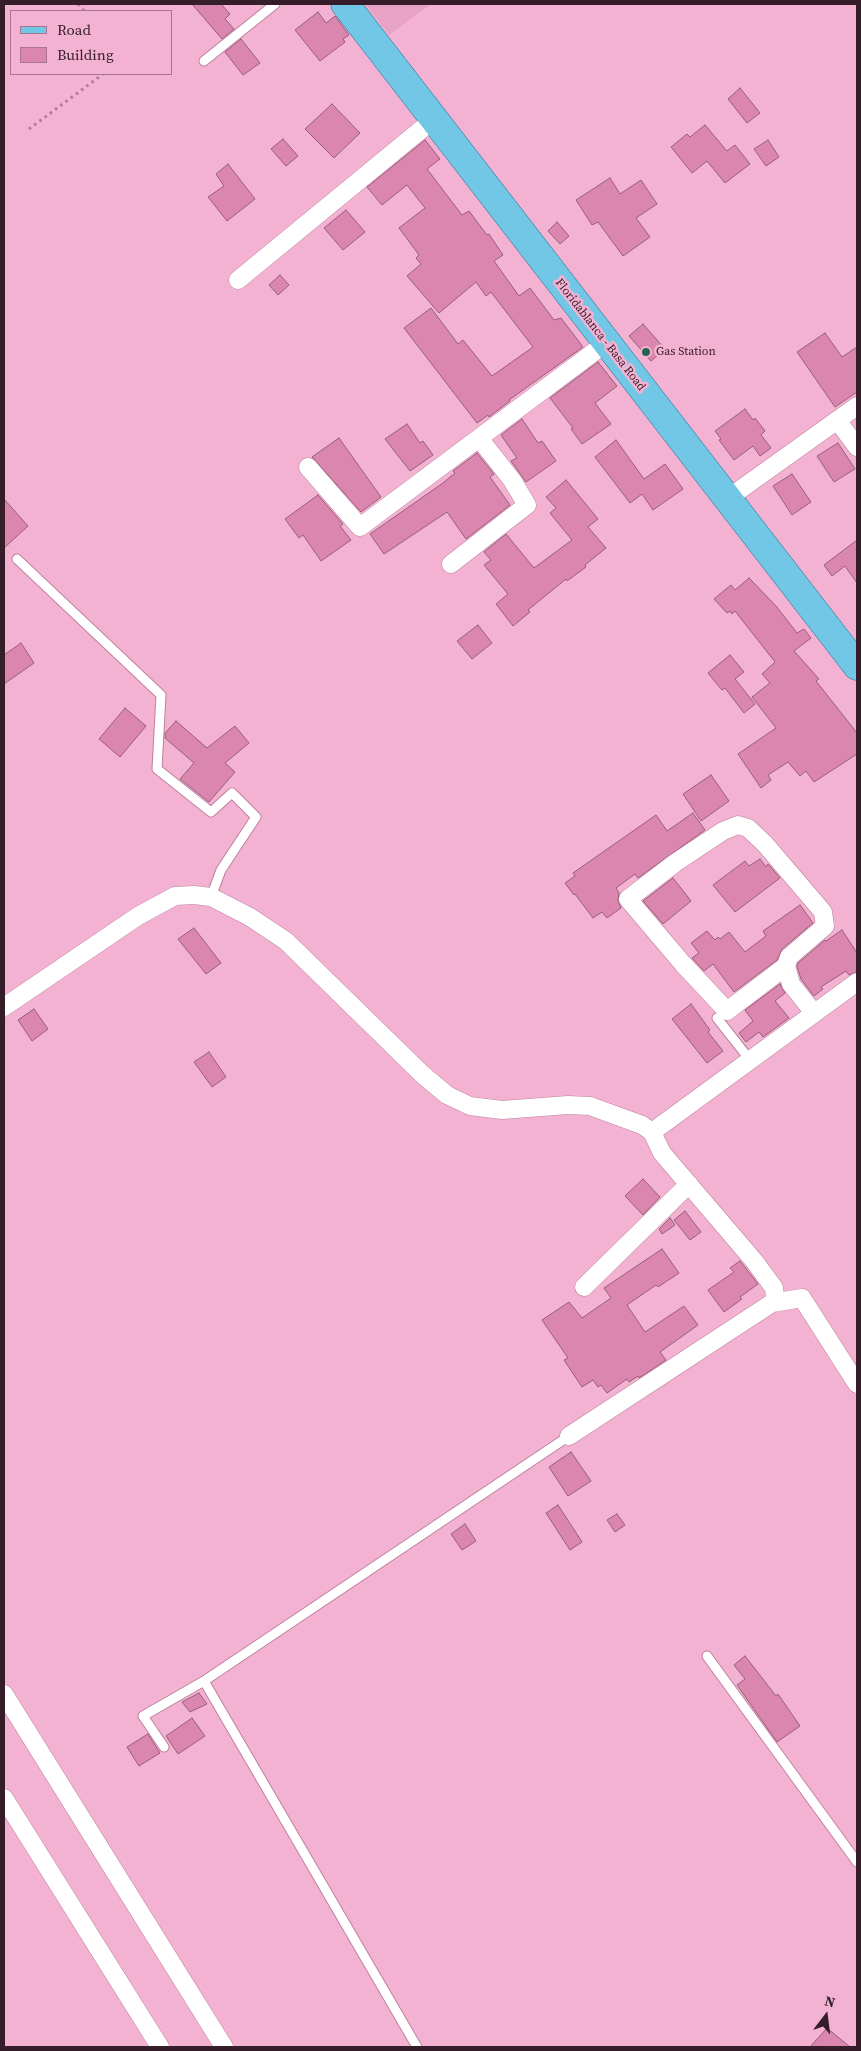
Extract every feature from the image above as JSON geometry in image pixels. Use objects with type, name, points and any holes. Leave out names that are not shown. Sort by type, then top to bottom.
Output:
[{"type":"main road","name":"Floridablanca - Basa Road","points":[[345,4],[857,666]]},
{"type":"street","points":[[238,280],[434,119]]},
{"type":"street","points":[[308,467],[360,528],[606,343]]},
{"type":"street","points":[[727,499],[857,406]]},
{"type":"street","points":[[837,420],[857,447]]},
{"type":"street","points":[[451,564],[527,506],[512,480],[479,438]]},
{"type":"street","points":[[786,966],[727,1011],[628,899],[675,863],[723,831],[738,825],[748,828],[765,844],[823,912],[825,926],[789,957],[786,966],[791,984],[814,1014]]},
{"type":"street","points":[[4,1007],[138,916],[174,896],[194,895],[211,897],[250,917],[286,940],[422,1074],[447,1096],[470,1106],[502,1110],[568,1105],[590,1106],[642,1125],[652,1132],[662,1153],[774,1288],[775,1297],[772,1303]]},
{"type":"street","points":[[652,1132],[857,982]]},
{"type":"street","points":[[584,1286],[689,1184]]},
{"type":"street","points":[[569,1436],[772,1303],[802,1298],[857,1384]]},
{"type":"street","points":[[4,1694],[224,2047]]},
{"type":"street","points":[[4,1798],[160,2047]]},
{"type":"lane","points":[[204,61],[275,4]]},
{"type":"lane","points":[[17,559],[161,695],[157,769],[211,812],[232,793],[256,817],[221,870],[211,897]]},
{"type":"lane","points":[[717,1018],[750,1060]]},
{"type":"lane","points":[[164,1747],[143,1716],[204,1681],[569,1436]]},
{"type":"lane","points":[[707,1656],[857,1862]]},
{"type":"lane","points":[[204,1681],[417,2047]]},
{"type":"path","points":[[29,129],[102,75]]},
{"type":"shaded area","points":[[365,4],[431,4],[389,35]]},
{"type":"building","points":[[192,4],[221,4],[230,14],[225,19],[234,29],[222,39]]},
{"type":"building","points":[[318,12],[326,23],[335,16],[349,35],[343,39],[345,42],[320,61],[295,30]]},
{"type":"building","points":[[241,39],[260,63],[243,75],[225,52]]},
{"type":"building","points":[[740,88],[760,113],[747,123],[728,99]]},
{"type":"building","points":[[332,104],[360,133],[334,158],[305,129]]},
{"type":"building","points":[[705,125],[727,151],[735,145],[750,164],[725,183],[707,161],[692,173],[671,147],[687,134],[690,137]]},
{"type":"building","points":[[283,139],[298,156],[286,166],[271,149]]},
{"type":"building","points":[[425,140],[440,159],[427,169],[462,215],[469,211],[487,235],[489,234],[503,255],[494,261],[519,296],[530,288],[554,320],[561,318],[583,347],[509,400],[489,417],[488,415],[477,423],[404,328],[431,308],[458,344],[463,340],[492,376],[533,347],[491,292],[486,296],[476,282],[439,313],[407,276],[421,264],[416,258],[419,255],[399,228],[425,208],[407,185],[382,205],[367,187]]},
{"type":"building","points":[[768,140],[779,157],[766,166],[754,149]]},
{"type":"building","points":[[228,164],[255,199],[227,221],[208,197],[224,186],[216,174]]},
{"type":"building","points":[[610,178],[620,194],[641,180],[657,204],[636,218],[650,237],[623,256],[598,222],[592,225],[576,200]]},
{"type":"building","points":[[346,210],[365,232],[343,250],[324,228]]},
{"type":"building","points":[[557,222],[569,236],[560,244],[548,231]]},
{"type":"building","points":[[280,275],[289,285],[278,295],[269,285]]},
{"type":"building","points":[[643,324],[665,349],[651,361],[629,336]]},
{"type":"building","points":[[825,333],[842,357],[857,347],[857,392],[835,407],[797,352]]},
{"type":"building","points":[[598,362],[617,386],[595,403],[611,424],[582,444],[571,429],[573,428],[550,398]]},
{"type":"building","points":[[745,409],[765,431],[761,435],[771,448],[760,456],[753,446],[734,460],[719,440],[721,439],[715,431]]},
{"type":"building","points":[[522,419],[538,443],[542,441],[556,461],[526,482],[511,461],[517,458],[501,435]]},
{"type":"building","points":[[407,424],[420,443],[423,441],[433,455],[410,471],[385,439]]},
{"type":"building","points":[[339,438],[381,497],[361,512],[312,457]]},
{"type":"building","points":[[616,440],[644,479],[665,464],[683,489],[653,510],[642,494],[630,503],[595,457]]},
{"type":"building","points":[[838,443],[855,469],[834,482],[817,456]]},
{"type":"building","points":[[477,453],[494,474],[490,477],[510,505],[466,539],[447,512],[384,554],[370,534],[443,483],[455,473],[453,471]]},
{"type":"building","points":[[792,474],[811,502],[792,515],[773,486]]},
{"type":"building","points":[[566,480],[598,519],[588,527],[606,548],[585,565],[586,567],[567,581],[566,579],[528,610],[530,612],[513,626],[496,604],[508,594],[484,565],[491,560],[484,552],[506,534],[534,568],[572,540],[550,513],[556,508],[546,497]]},
{"type":"building","points":[[318,495],[343,524],[340,526],[351,540],[321,561],[303,535],[299,538],[285,519]]},
{"type":"building","points":[[4,499],[28,526],[4,548]]},
{"type":"building","points":[[857,540],[857,583],[845,566],[832,576],[824,565]]},
{"type":"building","points":[[749,578],[776,606],[797,633],[804,629],[811,638],[794,651],[819,679],[816,681],[857,733],[857,754],[814,782],[806,771],[800,776],[788,762],[768,775],[771,780],[761,788],[738,754],[776,728],[752,697],[770,683],[762,674],[775,662],[735,611],[732,614],[730,611],[727,613],[714,599],[731,585],[735,590]]},
{"type":"building","points":[[478,625],[492,643],[472,659],[457,641]]},
{"type":"building","points":[[21,643],[34,663],[4,684],[4,655]]},
{"type":"building","points":[[730,655],[744,672],[735,679],[755,704],[744,713],[725,688],[722,690],[708,673]]},
{"type":"building","points":[[125,708],[146,726],[120,757],[99,739]]},
{"type":"building","points":[[176,721],[207,748],[235,726],[249,743],[225,763],[235,772],[209,802],[180,779],[194,763],[165,738],[165,733]]},
{"type":"building","points":[[711,775],[729,801],[701,821],[683,794]]},
{"type":"building","points":[[693,813],[705,830],[638,878],[635,874],[616,888],[619,893],[618,900],[621,908],[607,918],[602,912],[593,918],[565,883],[575,876],[573,873],[656,815],[667,831]]},
{"type":"building","points":[[760,859],[766,867],[768,864],[780,878],[735,912],[713,885],[745,861],[749,866]]},
{"type":"building","points":[[673,878],[691,901],[663,924],[643,901]]},
{"type":"building","points":[[800,905],[813,923],[782,949],[777,960],[734,992],[713,964],[704,971],[692,958],[699,953],[691,943],[707,931],[715,940],[718,937],[720,939],[729,932],[745,952],[766,936],[763,931]]},
{"type":"building","points":[[194,928],[221,963],[206,974],[178,939]]},
{"type":"building","points":[[842,930],[857,953],[857,972],[849,975],[846,971],[821,987],[823,989],[814,996],[801,979],[797,966],[798,963],[825,940]]},
{"type":"building","points":[[780,984],[785,993],[775,1001],[789,1018],[763,1037],[759,1032],[746,1042],[739,1033],[753,1021],[745,1010]]},
{"type":"building","points":[[691,1004],[710,1030],[708,1032],[723,1051],[707,1063],[672,1019]]},
{"type":"building","points":[[34,1009],[48,1029],[32,1041],[18,1020]]},
{"type":"building","points":[[209,1052],[226,1077],[212,1087],[194,1062]]},
{"type":"building","points":[[643,1179],[660,1197],[643,1215],[625,1196]]},
{"type":"building","points":[[685,1211],[701,1232],[690,1240],[674,1220]]},
{"type":"building","points":[[670,1218],[675,1225],[662,1234],[659,1229]]},
{"type":"building","points":[[662,1249],[679,1273],[658,1287],[656,1285],[627,1305],[645,1332],[684,1306],[698,1325],[660,1352],[666,1360],[639,1378],[638,1376],[629,1382],[627,1379],[607,1393],[601,1385],[598,1387],[593,1380],[582,1387],[564,1360],[568,1358],[542,1320],[569,1302],[582,1318],[611,1298],[604,1288]]},
{"type":"building","points":[[740,1261],[758,1284],[724,1312],[708,1290],[734,1272],[730,1268]]},
{"type":"building","points":[[571,1452],[591,1481],[568,1496],[549,1467]]},
{"type":"building","points":[[558,1505],[582,1542],[570,1550],[546,1513]]},
{"type":"building","points":[[617,1514],[625,1525],[615,1532],[607,1520]]},
{"type":"building","points":[[465,1524],[476,1541],[462,1550],[451,1534]]},
{"type":"building","points":[[745,1656],[776,1696],[778,1694],[800,1726],[777,1742],[737,1685],[745,1679],[734,1665]]},
{"type":"building","points":[[199,1693],[207,1704],[190,1712],[182,1702]]},
{"type":"building","points":[[192,1718],[205,1736],[178,1754],[166,1736]]},
{"type":"building","points":[[148,1734],[160,1753],[139,1766],[127,1747]]},
{"type":"building","points":[[827,2028],[850,2047],[810,2047]]},
{"type":"place","name":"Gas Station","points":[[646,352]]}]
